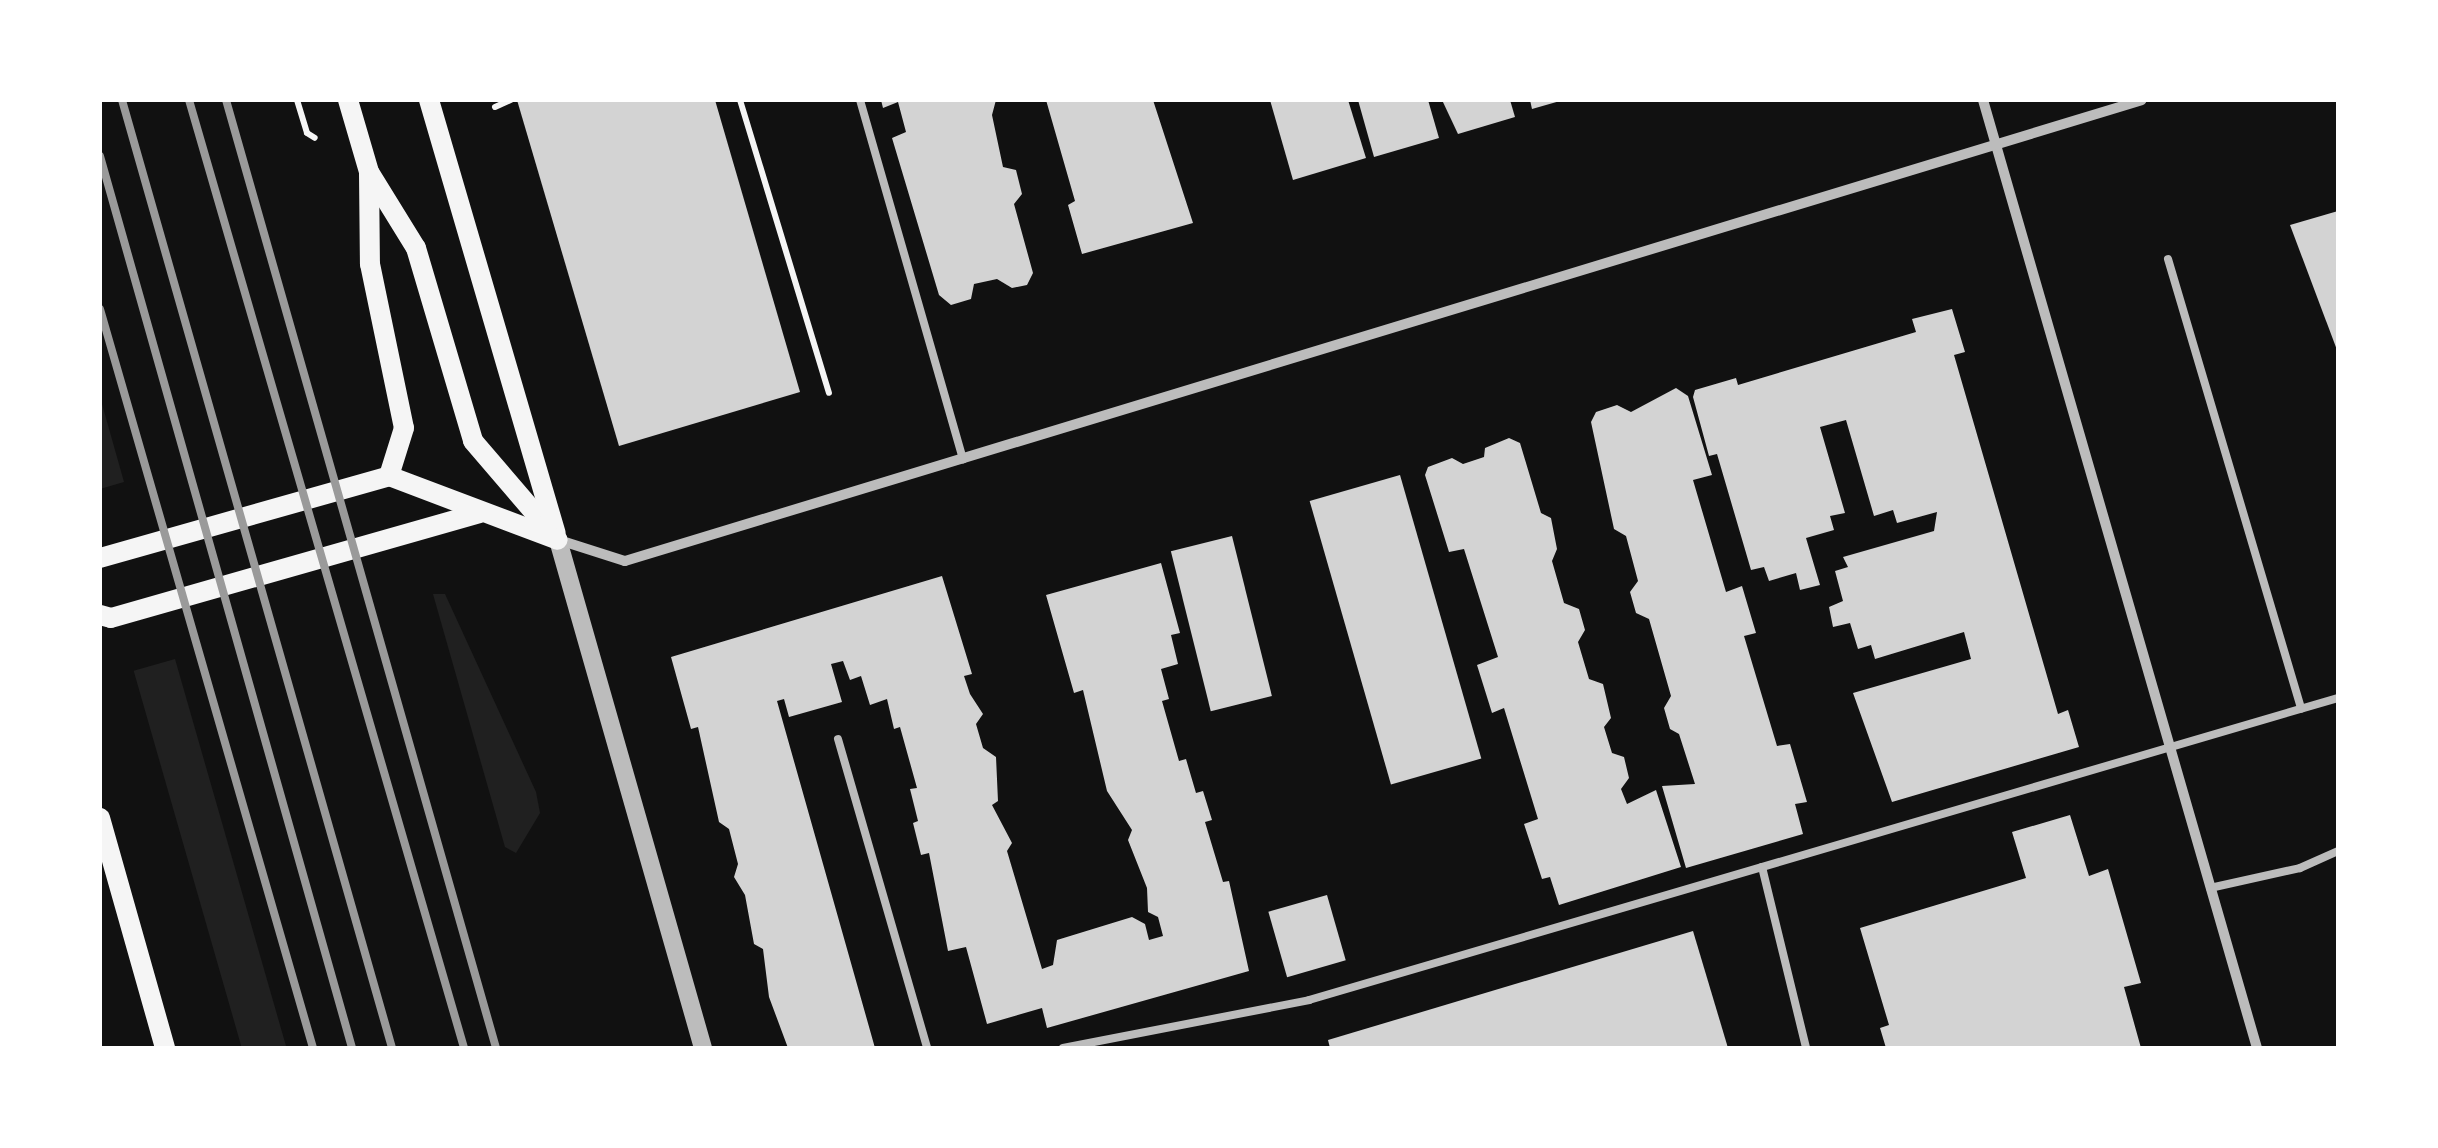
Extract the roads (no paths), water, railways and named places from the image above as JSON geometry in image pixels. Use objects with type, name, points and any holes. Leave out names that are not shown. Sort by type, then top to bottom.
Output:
[{"type":"main road","points":[[348,100],[369,172],[416,248],[473,441],[558,540]]},
{"type":"main road","points":[[428,100],[558,540]]},
{"type":"main road","points":[[369,172],[370,264],[404,428],[389,476]]},
{"type":"main road","points":[[100,558],[389,476],[558,540]]},
{"type":"main road","points":[[100,615],[111,618],[479,513]]},
{"type":"main road","points":[[100,818],[165,1048]]},
{"type":"street","points":[[1984,100],[2256,1048]]},
{"type":"street","points":[[558,540],[625,561],[2142,100]]},
{"type":"street","points":[[558,540],[703,1048]]},
{"type":"lane","points":[[860,100],[963,460]]},
{"type":"lane","points":[[2168,258],[2301,709]]},
{"type":"lane","points":[[1063,1048],[1308,1000],[2338,698]]},
{"type":"lane","points":[[838,739],[927,1048]]},
{"type":"lane","points":[[2210,888],[2300,868],[2338,851]]},
{"type":"lane","points":[[1762,867],[1806,1048]]},
{"type":"railway","points":[[122,100],[392,1048]]},
{"type":"railway","points":[[189,100],[464,1048]]},
{"type":"railway","points":[[226,100],[496,1048]]},
{"type":"railway","points":[[100,156],[352,1048]]},
{"type":"railway","points":[[100,309],[313,1048]]}]
